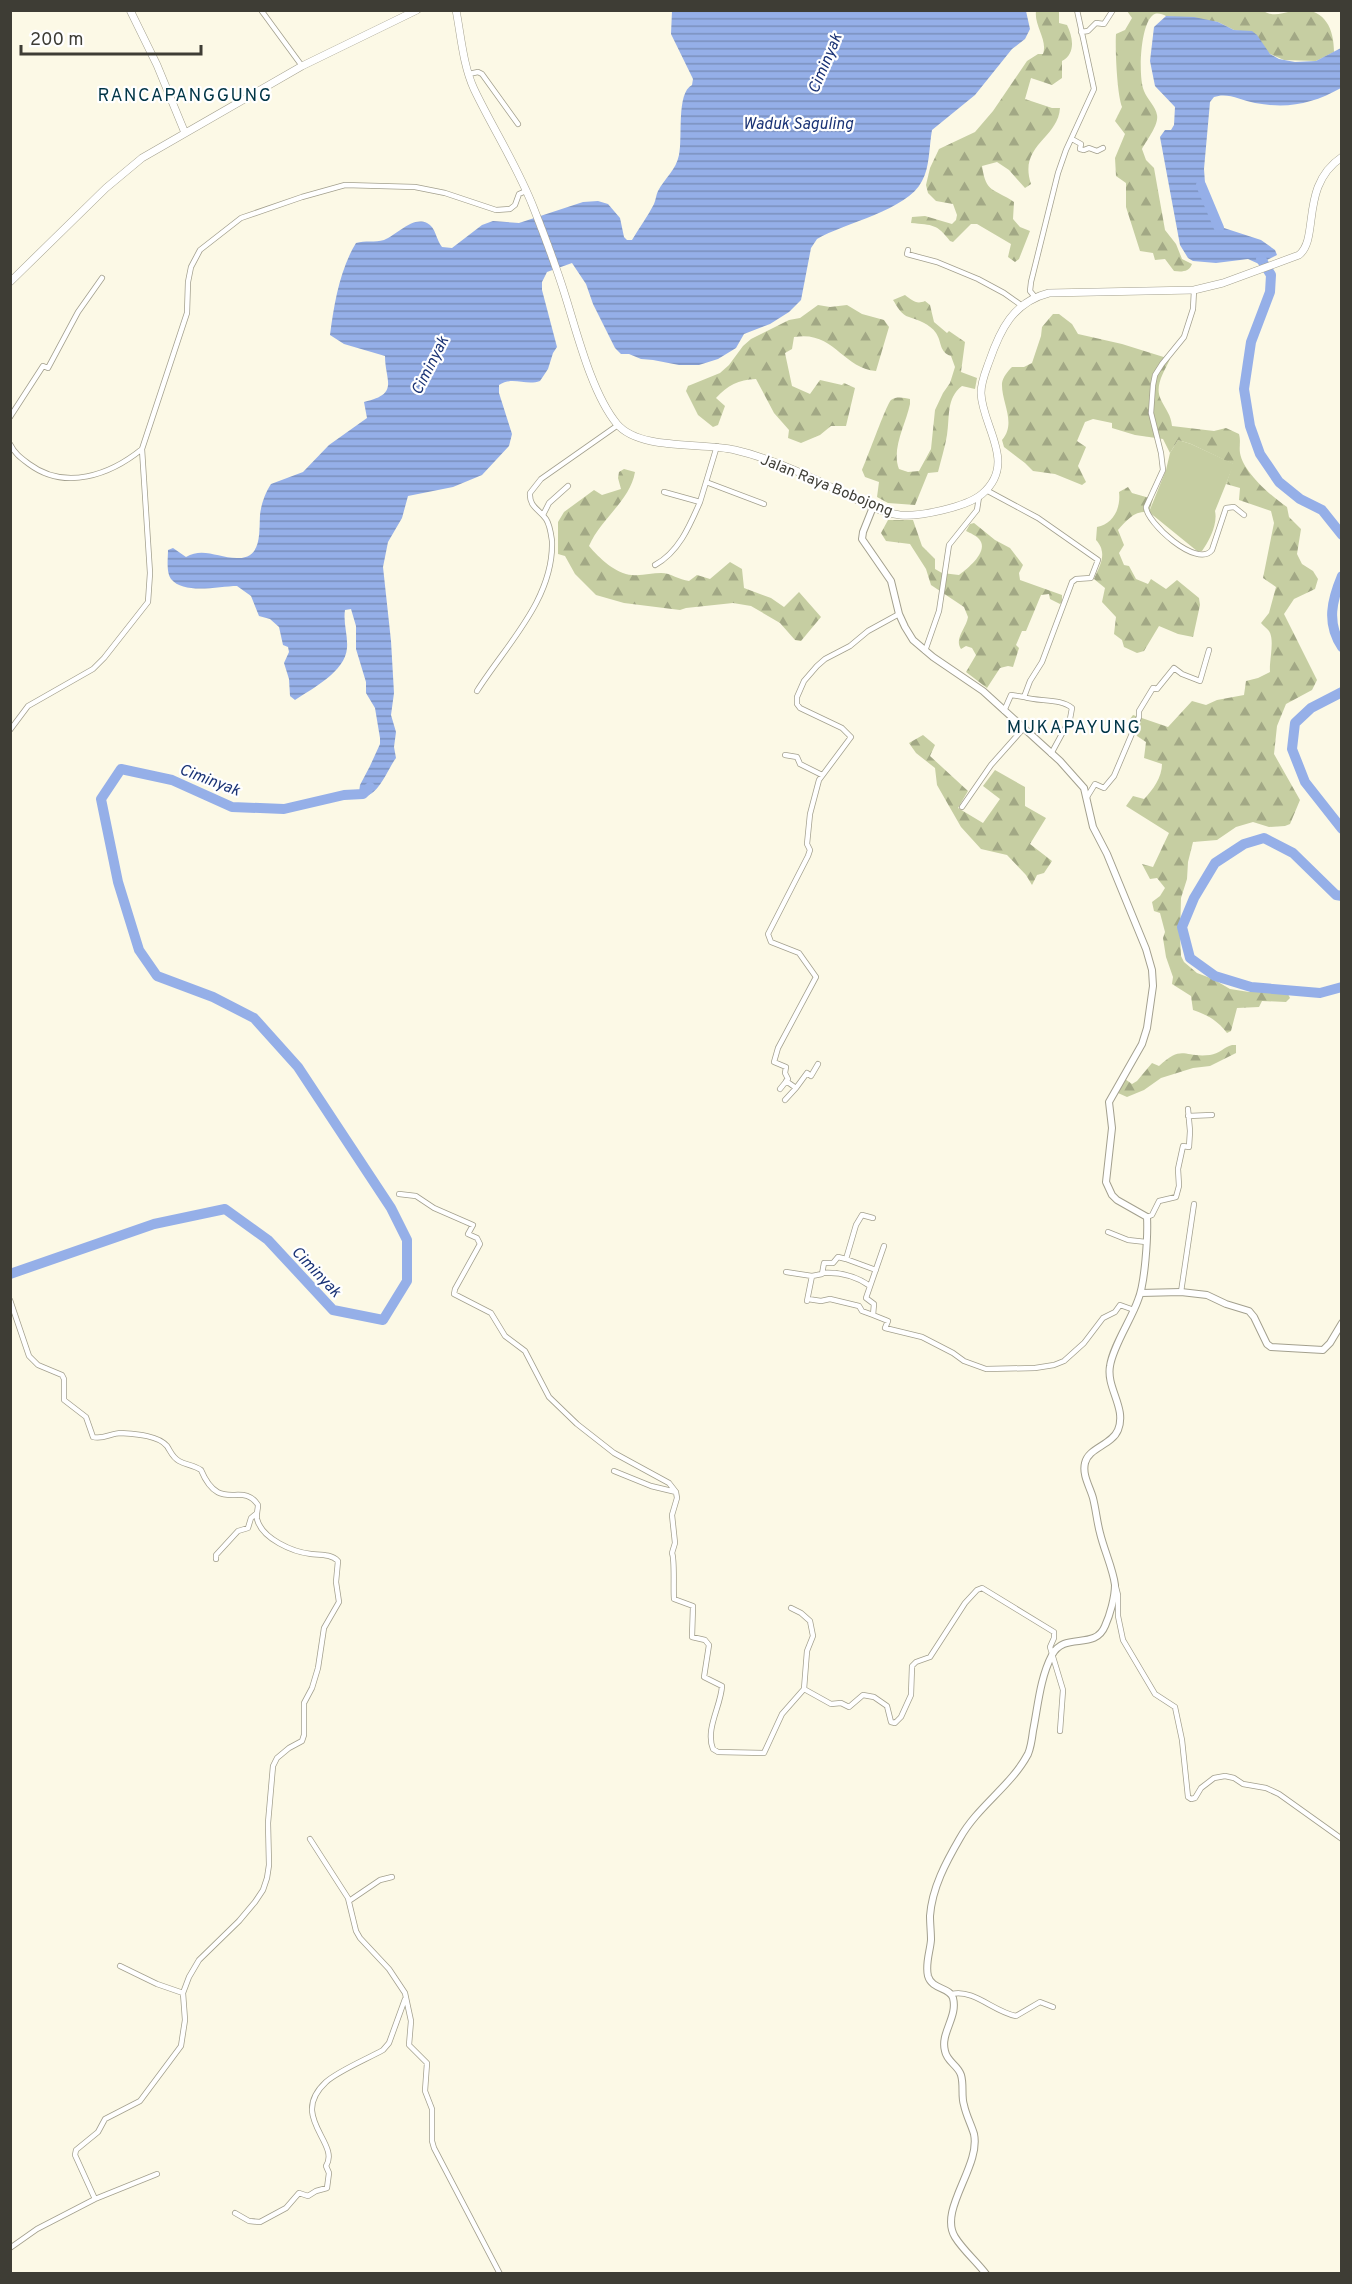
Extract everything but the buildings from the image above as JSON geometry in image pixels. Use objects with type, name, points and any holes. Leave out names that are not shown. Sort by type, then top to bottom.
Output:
[{"type":"main road","points":[[130,10],[161,74],[185,133]]},
{"type":"main road","points":[[10,282],[106,188],[142,158],[302,66],[417,10]]},
{"type":"main road","points":[[456,10],[469,74],[475,91],[533,206],[558,272],[590,370],[601,396],[618,425]]},
{"type":"main road","name":"Jalan Raya Bobojong","points":[[618,425],[634,436],[646,440],[717,446],[763,458],[807,475],[873,507],[901,515],[944,509],[979,497],[986,490],[994,475],[998,459],[995,437],[982,399],[982,382],[1004,325],[1021,305],[1035,297],[1058,293],[1194,290],[1289,259],[1303,252],[1319,181],[1328,168],[1341,157]]},
{"type":"street","points":[[261,10],[302,66]]},
{"type":"street","points":[[1035,297],[1030,291],[1031,282],[1059,173],[1094,89],[1077,10]]},
{"type":"street","points":[[1081,32],[1092,29],[1096,23],[1104,24],[1113,10]]},
{"type":"street","points":[[469,74],[478,72],[482,74],[518,124]]},
{"type":"street","points":[[1072,139],[1081,144],[1080,149],[1089,148],[1097,151],[1103,148]]},
{"type":"street","points":[[10,730],[28,706],[93,669],[148,602],[150,573],[142,449],[187,313],[191,267],[200,250],[242,218],[302,196],[345,185],[415,187],[446,193],[496,210],[510,209],[515,205],[519,194],[526,191]]},
{"type":"street","points":[[908,250],[907,255],[937,262],[990,285],[1021,305]]},
{"type":"street","points":[[10,417],[44,366],[48,368],[78,312],[102,278]]},
{"type":"street","points":[[1194,290],[1193,309],[1184,337],[1155,375],[1151,413],[1163,470],[1146,507],[1146,513],[1149,519],[1180,546],[1200,556],[1208,555],[1212,550],[1226,508],[1234,507],[1244,515]]},
{"type":"street","points":[[477,691],[541,594],[549,572],[550,531],[548,521],[531,503],[530,493],[534,485],[618,425]]},
{"type":"street","points":[[10,444],[14,452],[34,468],[63,479],[77,479],[105,471],[142,449]]},
{"type":"street","points":[[655,565],[666,558],[685,535],[700,502],[717,446]]},
{"type":"street","points":[[706,482],[764,504]]},
{"type":"street","points":[[543,515],[549,503],[568,486]]},
{"type":"street","points":[[986,490],[1038,518],[1098,560],[1091,578],[1076,579],[1072,582],[1042,662],[1024,696]]},
{"type":"street","points":[[664,492],[700,502]]},
{"type":"street","points":[[925,651],[939,611],[949,545],[976,510],[979,497]]},
{"type":"street","points":[[873,507],[862,539],[891,580],[899,614],[913,640],[925,651],[965,677],[1079,782],[1087,797],[1093,827],[1146,949],[1152,970],[1152,992],[1145,1037],[1109,1102],[1112,1128],[1106,1182],[1117,1200],[1147,1217]]},
{"type":"street","points":[[780,1089],[788,1079],[786,1067],[774,1062],[778,1048],[816,976],[799,953],[771,942],[768,934],[808,856],[810,814],[822,775],[850,740],[851,735],[824,717],[800,708],[797,700],[804,681],[825,659],[845,650],[868,631],[899,614]]},
{"type":"street","points":[[1087,797],[1095,784],[1104,788],[1114,776],[1139,717],[1139,711],[1153,688],[1156,689],[1174,668],[1200,681],[1209,650]]},
{"type":"street","points":[[1004,711],[1011,695],[1070,705],[1072,708],[1070,718],[1051,754]]},
{"type":"street","points":[[962,807],[991,765],[1023,729]]},
{"type":"street","points":[[785,754],[797,757],[800,764],[822,775]]},
{"type":"street","points":[[785,1100],[807,1073],[811,1076],[818,1064]]},
{"type":"street","points":[[786,1081],[796,1088]]},
{"type":"street","points":[[1147,1217],[1152,1215],[1159,1201],[1176,1197],[1179,1186],[1178,1169],[1183,1146],[1189,1147],[1188,1109]]},
{"type":"street","points":[[1188,1116],[1212,1115]]},
{"type":"street","points":[[399,1194],[416,1196],[434,1208],[473,1225],[468,1234],[477,1238],[480,1244],[454,1289],[454,1294],[491,1313],[505,1336],[525,1351],[549,1397],[577,1424],[601,1444],[669,1483],[676,1492],[677,1498],[672,1515],[675,1543],[672,1553],[674,1557],[672,1577],[675,1599],[693,1606],[692,1637],[705,1640],[709,1645],[704,1677],[722,1686],[711,1740],[713,1749],[718,1752],[764,1753],[782,1714],[804,1689],[807,1651],[813,1636],[810,1621],[791,1608]]},
{"type":"street","points":[[1181,1292],[1194,1204]]},
{"type":"street","points":[[846,1259],[856,1225],[862,1215],[873,1218]]},
{"type":"street","points":[[1147,1217],[1141,1293],[1114,1350],[1110,1365],[1110,1381],[1120,1413],[1118,1430],[1111,1439],[1090,1455],[1084,1464],[1086,1479],[1094,1501],[1097,1523],[1118,1594],[1118,1616],[1123,1640],[1155,1694],[1175,1707],[1182,1740],[1188,1797],[1195,1798],[1202,1788],[1214,1778],[1225,1776],[1234,1778],[1243,1784],[1266,1788],[1279,1794],[1341,1839]]},
{"type":"street","points":[[1108,1232],[1128,1240],[1146,1242]]},
{"type":"street","points":[[873,1315],[874,1304],[866,1298],[884,1246]]},
{"type":"street","points":[[822,1273],[824,1263],[833,1263],[838,1257],[876,1270]]},
{"type":"street","points":[[786,1272],[812,1276],[822,1273],[849,1276],[861,1279],[870,1286]]},
{"type":"street","points":[[812,1276],[808,1300],[830,1299],[859,1306],[862,1311],[888,1321],[885,1328],[922,1337],[969,1363],[986,1369],[1002,1370],[1058,1364],[1084,1343],[1103,1318],[1114,1312],[1120,1305],[1134,1310]]},
{"type":"street","points":[[1141,1293],[1181,1292],[1207,1295],[1249,1311],[1267,1344],[1274,1348],[1323,1350],[1330,1343],[1341,1323]]},
{"type":"street","points":[[11,1301],[29,1356],[42,1367],[62,1375],[64,1400],[86,1417],[93,1437],[102,1438],[117,1433],[140,1435],[159,1440],[165,1444],[171,1455],[201,1470],[206,1483],[217,1493],[222,1496],[234,1494],[252,1498],[258,1505],[257,1513],[260,1524],[268,1536],[303,1553],[336,1558],[338,1561],[336,1582],[339,1602],[324,1628],[318,1668],[312,1688],[304,1703],[304,1735],[302,1741],[277,1758],[273,1766],[270,1782],[267,1878],[255,1902],[193,1968],[183,1993],[184,2020],[181,2046],[140,2101],[105,2119],[98,2132],[75,2152],[95,2199]]},
{"type":"street","points":[[614,1471],[651,1486],[676,1492]]},
{"type":"street","points":[[216,1559],[216,1555],[238,1531],[248,1528],[251,1518],[257,1513]]},
{"type":"street","points":[[1053,2007],[1040,2002],[1016,2016],[1007,2014],[969,1994],[952,1995],[933,1985],[928,1973],[931,1939],[930,1915],[935,1892],[949,1858],[969,1822],[1008,1781],[1029,1752],[1041,1692],[1055,1649],[1072,1641],[1090,1641],[1102,1632],[1115,1584]]},
{"type":"street","points":[[804,1689],[831,1704],[842,1703],[849,1707],[857,1699],[868,1695],[884,1702],[891,1722],[895,1723],[901,1717],[911,1695],[912,1666],[930,1656],[965,1603],[981,1588],[1054,1632],[1050,1647],[1063,1690],[1060,1731]]},
{"type":"street","points":[[310,1839],[348,1900],[360,1938],[390,1969],[402,1988],[411,2021],[409,2045],[427,2063],[425,2091],[432,2109],[434,2148],[500,2274]]},
{"type":"street","points":[[348,1900],[380,1880],[392,1877]]},
{"type":"street","points":[[120,1966],[157,1984],[183,1993]]},
{"type":"street","points":[[952,1995],[953,2012],[946,2037],[945,2051],[961,2074],[964,2105],[975,2143],[974,2155],[954,2208],[951,2224],[953,2235],[986,2274]]},
{"type":"street","points":[[236,2213],[249,2220],[260,2222],[286,2208],[299,2193],[310,2196],[316,2191],[327,2188],[329,2174],[326,2166],[329,2158],[312,2116],[312,2104],[327,2081],[382,2050],[388,2043],[405,1999]]},
{"type":"street","points":[[10,2248],[37,2229],[95,2199],[157,2174]]},
{"type":"green space","points":[[1261,10],[1273,14],[1302,10],[1318,14],[1324,19],[1332,33],[1334,52],[1316,61],[1284,60],[1270,54],[1246,32],[1234,30],[1218,22],[1160,14],[1153,15],[1145,29],[1141,52],[1142,84],[1156,112],[1157,119],[1142,149],[1146,160],[1154,168],[1165,230],[1176,244],[1182,259],[1192,264],[1185,271],[1174,271],[1165,259],[1155,260],[1153,253],[1140,251],[1126,207],[1126,183],[1116,176],[1115,158],[1125,134],[1115,121],[1122,107],[1116,60],[1116,34],[1125,30],[1132,18],[1127,11]]},
{"type":"green space","points":[[1036,11],[1059,11],[1059,23],[1067,25],[1071,35],[1070,54],[1062,61],[1062,78],[1052,85],[1031,78],[1025,99],[1052,108],[1060,108],[1058,119],[1034,151],[1028,171],[1031,184],[1025,188],[1009,170],[997,162],[982,166],[989,186],[1014,202],[1013,219],[1020,227],[1030,231],[1019,259],[1015,262],[1008,257],[1011,244],[977,224],[971,224],[953,242],[934,226],[911,223],[912,217],[925,216],[952,224],[956,220],[957,215],[953,204],[936,201],[928,193],[926,185],[930,168],[939,149],[975,132],[993,111],[1027,61],[1038,54],[1043,54],[1044,43]]},
{"type":"green space","points":[[905,295],[917,302],[925,301],[930,305],[934,322],[947,333],[949,331],[965,342],[961,372],[977,378],[975,389],[962,386],[953,396],[938,472],[928,473],[915,505],[888,503],[877,497],[879,482],[865,477],[862,470],[889,403],[893,399],[900,398],[910,399],[910,404],[898,445],[899,469],[908,472],[919,471],[931,449],[935,410],[950,383],[955,367],[951,356],[943,349],[938,336],[931,327],[906,316],[893,300]]},
{"type":"green space","points":[[818,305],[830,307],[847,305],[862,314],[884,320],[889,327],[876,371],[854,363],[829,344],[808,336],[794,337],[792,349],[785,353],[792,386],[810,394],[820,380],[842,385],[844,383],[855,388],[846,426],[831,426],[820,435],[801,443],[788,438],[789,430],[774,413],[756,379],[734,384],[716,398],[725,406],[718,425],[713,427],[698,415],[686,391],[688,386],[720,373],[751,339],[789,320],[800,318]]},
{"type":"green space","points":[[1053,314],[1059,314],[1072,324],[1078,334],[1122,344],[1170,359],[1161,379],[1159,395],[1172,426],[1214,431],[1226,428],[1239,434],[1240,453],[1246,468],[1273,497],[1287,507],[1289,517],[1301,529],[1297,554],[1302,564],[1313,571],[1318,579],[1315,589],[1294,599],[1284,614],[1317,680],[1312,690],[1286,704],[1277,726],[1274,754],[1300,800],[1290,824],[1269,827],[1253,822],[1236,827],[1217,840],[1193,842],[1188,862],[1187,879],[1181,898],[1180,937],[1181,956],[1184,962],[1197,973],[1230,989],[1249,992],[1287,992],[1290,998],[1286,1002],[1262,1001],[1259,1007],[1237,1008],[1231,1031],[1227,1033],[1212,1019],[1193,1010],[1191,996],[1172,984],[1173,977],[1166,957],[1163,938],[1165,932],[1160,913],[1154,911],[1152,902],[1165,888],[1157,878],[1150,879],[1142,864],[1153,867],[1169,833],[1126,806],[1133,796],[1144,799],[1159,778],[1162,764],[1144,758],[1146,742],[1137,736],[1130,719],[1133,715],[1168,727],[1192,701],[1206,705],[1217,700],[1244,695],[1246,681],[1270,672],[1271,635],[1261,623],[1269,613],[1276,587],[1263,578],[1274,523],[1271,511],[1239,500],[1240,488],[1226,484],[1233,464],[1178,440],[1170,453],[1163,439],[1135,435],[1112,428],[1112,423],[1093,419],[1085,422],[1077,441],[1086,447],[1078,466],[1086,482],[1082,485],[1055,474],[1033,471],[1004,447],[1002,440],[1008,427],[1008,420],[1002,383],[1012,367],[1024,367],[1032,363],[1042,327]]},
{"type":"green space","points":[[1178,440],[1234,464],[1215,511],[1212,532],[1202,551],[1197,551],[1149,512],[1166,470],[1170,453]]},
{"type":"green space","points":[[624,469],[635,472],[632,482],[589,546],[608,565],[626,574],[665,573],[689,581],[697,575],[710,579],[730,562],[742,569],[744,588],[771,598],[784,607],[799,592],[821,617],[801,641],[795,640],[780,623],[751,606],[733,603],[680,610],[624,603],[596,595],[575,574],[565,556],[558,554],[558,522],[564,512],[594,490],[602,495],[621,489],[618,478],[619,472]]},
{"type":"green space","points":[[1128,487],[1132,493],[1153,499],[1149,512],[1135,514],[1118,530],[1124,545],[1119,553],[1124,565],[1129,566],[1136,579],[1148,584],[1151,579],[1166,589],[1177,580],[1199,598],[1200,605],[1193,637],[1159,626],[1144,651],[1137,653],[1124,647],[1122,640],[1114,634],[1116,617],[1102,602],[1105,588],[1094,579],[1102,554],[1096,540],[1097,527],[1112,519],[1119,503],[1119,492]]},
{"type":"green space","points":[[888,520],[913,520],[922,546],[935,559],[935,569],[942,573],[959,575],[976,559],[982,549],[978,538],[966,531],[970,524],[974,523],[995,540],[1010,548],[1023,565],[1019,573],[1020,580],[1062,595],[1060,604],[1050,599],[1049,594],[1041,595],[1026,631],[1022,631],[1016,645],[1019,648],[1013,667],[1000,668],[987,688],[966,672],[976,655],[972,648],[966,646],[961,649],[959,645],[968,617],[964,607],[931,585],[926,569],[910,544],[886,541],[881,533]]},
{"type":"green space","points":[[923,735],[935,745],[930,756],[968,791],[958,808],[983,823],[1000,799],[983,786],[995,770],[1025,787],[1025,806],[1046,818],[1030,844],[1052,861],[1044,873],[1037,875],[1032,885],[1007,855],[981,849],[961,827],[937,785],[935,768],[916,753],[909,743]]},
{"type":"green space","points":[[1236,1045],[1236,1053],[1210,1066],[1193,1068],[1161,1078],[1144,1090],[1127,1097],[1118,1093],[1125,1079],[1132,1084],[1152,1063],[1159,1066],[1173,1055],[1183,1053],[1213,1054]]},
{"type":"water","name":"Waduk Saguling","points":[[672,11],[1026,11],[1030,29],[1025,39],[1012,49],[975,95],[932,130],[927,169],[915,191],[890,208],[817,239],[811,248],[801,300],[789,312],[770,324],[744,334],[736,348],[718,359],[699,365],[679,365],[621,354],[615,348],[593,304],[586,284],[572,263],[547,272],[542,282],[542,290],[557,347],[540,381],[509,381],[499,385],[499,393],[512,434],[509,446],[482,475],[453,487],[408,496],[402,518],[388,542],[383,567],[391,641],[394,693],[391,715],[396,732],[394,747],[396,758],[378,787],[368,796],[362,797],[359,792],[360,785],[380,744],[380,738],[375,708],[366,693],[366,682],[356,649],[356,626],[351,609],[345,610],[347,648],[341,665],[319,685],[295,700],[290,696],[289,679],[284,663],[289,652],[288,647],[283,645],[279,627],[270,619],[259,616],[251,596],[237,586],[193,588],[177,584],[168,573],[168,550],[173,548],[186,557],[198,553],[230,558],[245,557],[251,554],[258,544],[261,507],[271,484],[303,472],[329,445],[367,418],[364,402],[375,399],[386,391],[388,379],[385,356],[344,344],[330,335],[342,275],[356,243],[384,240],[410,224],[421,222],[432,227],[442,247],[452,248],[482,225],[493,221],[519,223],[583,202],[598,201],[608,204],[620,218],[624,237],[632,240],[652,208],[658,191],[678,160],[682,106],[687,90],[692,85],[693,79],[671,34]]},
{"type":"water","points":[[1166,16],[1194,17],[1218,22],[1234,30],[1252,31],[1270,54],[1279,59],[1295,62],[1316,61],[1341,48],[1341,88],[1320,98],[1300,104],[1267,105],[1224,95],[1214,97],[1210,102],[1204,169],[1207,210],[1224,228],[1261,240],[1275,250],[1277,255],[1259,264],[1248,259],[1216,263],[1193,261],[1188,258],[1180,245],[1160,137],[1165,130],[1171,130],[1174,125],[1175,107],[1155,86],[1150,61],[1154,27]]},
{"type":"waterway","points":[[1201,185],[1219,228]]},
{"type":"waterway","points":[[1261,259],[1271,275],[1270,292],[1251,342],[1244,389],[1250,426],[1260,454],[1279,482],[1300,499],[1322,510],[1342,535]]},
{"type":"waterway","points":[[1342,576],[1332,612],[1334,629],[1342,647]]},
{"type":"waterway","points":[[1342,692],[1311,708],[1295,723],[1292,749],[1305,782],[1342,829]]},
{"type":"waterway","name":"Ciminyak","points":[[10,1274],[154,1224],[225,1209],[268,1240],[333,1310],[383,1320],[407,1281],[407,1240],[391,1208],[298,1067],[254,1018],[213,997],[157,976],[139,950],[118,882],[101,799],[121,769],[172,780],[232,807],[284,809],[344,795],[363,794],[370,787]]},
{"type":"waterway","points":[[1342,896],[1336,895],[1293,853],[1264,838],[1244,844],[1215,863],[1194,898],[1182,927],[1190,958],[1215,976],[1251,987],[1320,993],[1342,987]]},
{"type":"district","name":"RANCAPANGGUNG","points":[[185,95]]},
{"type":"district","name":"MUKAPAYUNG","points":[[1074,727]]}]
